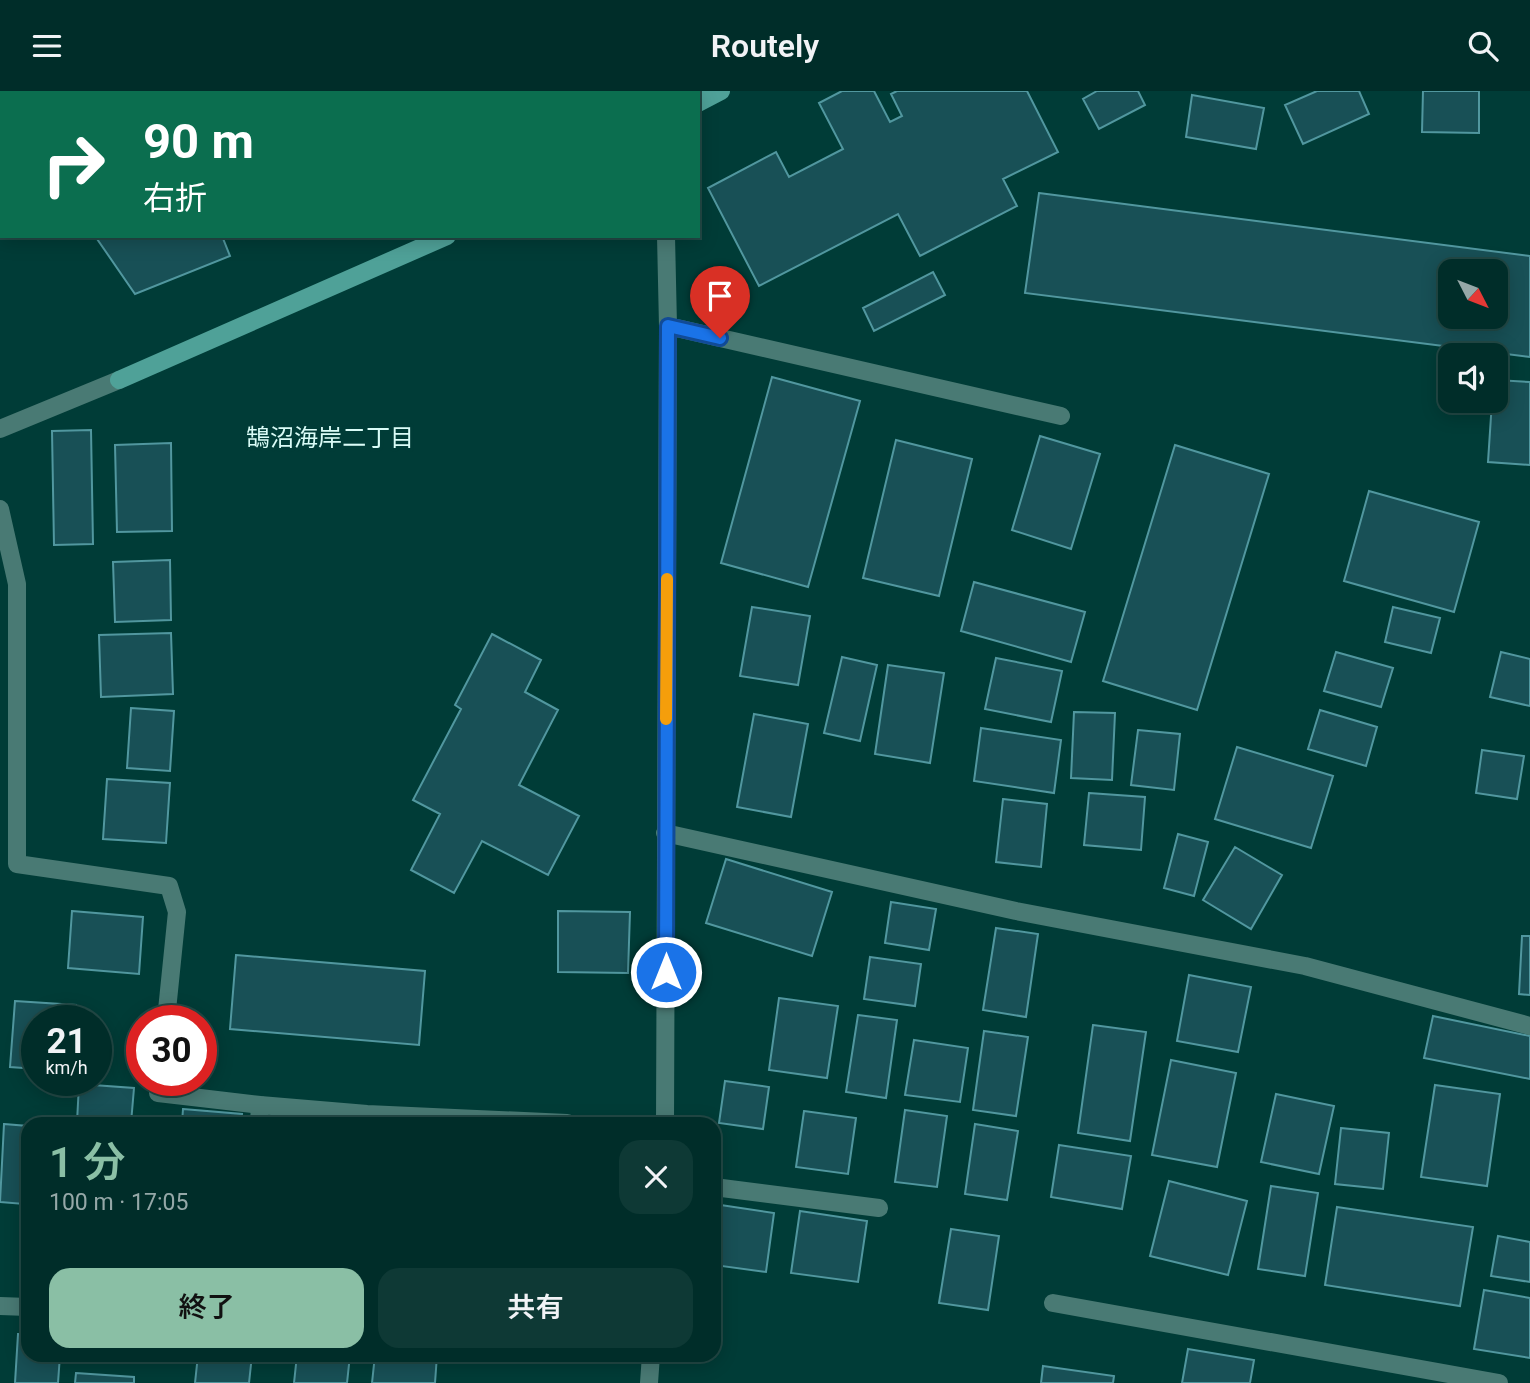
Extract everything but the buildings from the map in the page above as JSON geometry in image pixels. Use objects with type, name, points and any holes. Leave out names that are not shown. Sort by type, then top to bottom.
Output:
[{"type":"street","points":[[700,102],[721,91]]},
{"type":"street","points":[[0,429],[119,380],[442,238]]},
{"type":"street","points":[[665,1117],[666,238]]},
{"type":"street","points":[[668,326],[1061,416]]},
{"type":"street","points":[[0,509],[17,585],[17,864],[169,885],[177,912],[168,1005]]},
{"type":"street","points":[[665,833],[1016,911],[1305,966],[1530,1025]]},
{"type":"street","points":[[172,1096],[259,1114],[433,1117]]},
{"type":"street","points":[[721,1188],[879,1208]]},
{"type":"street","points":[[1053,1303],[1499,1383]]},
{"type":"street","points":[[0,1306],[21,1307]]},
{"type":"street","points":[[649,1383],[650,1362]]},
{"type":"slow traffic","points":[[666,719],[667,579]]},
{"type":"district","name":"鵠沼海岸二丁目","points":[[330,438]]},
{"type":"route","points":[[666,972],[668,326],[720,338]]}]
